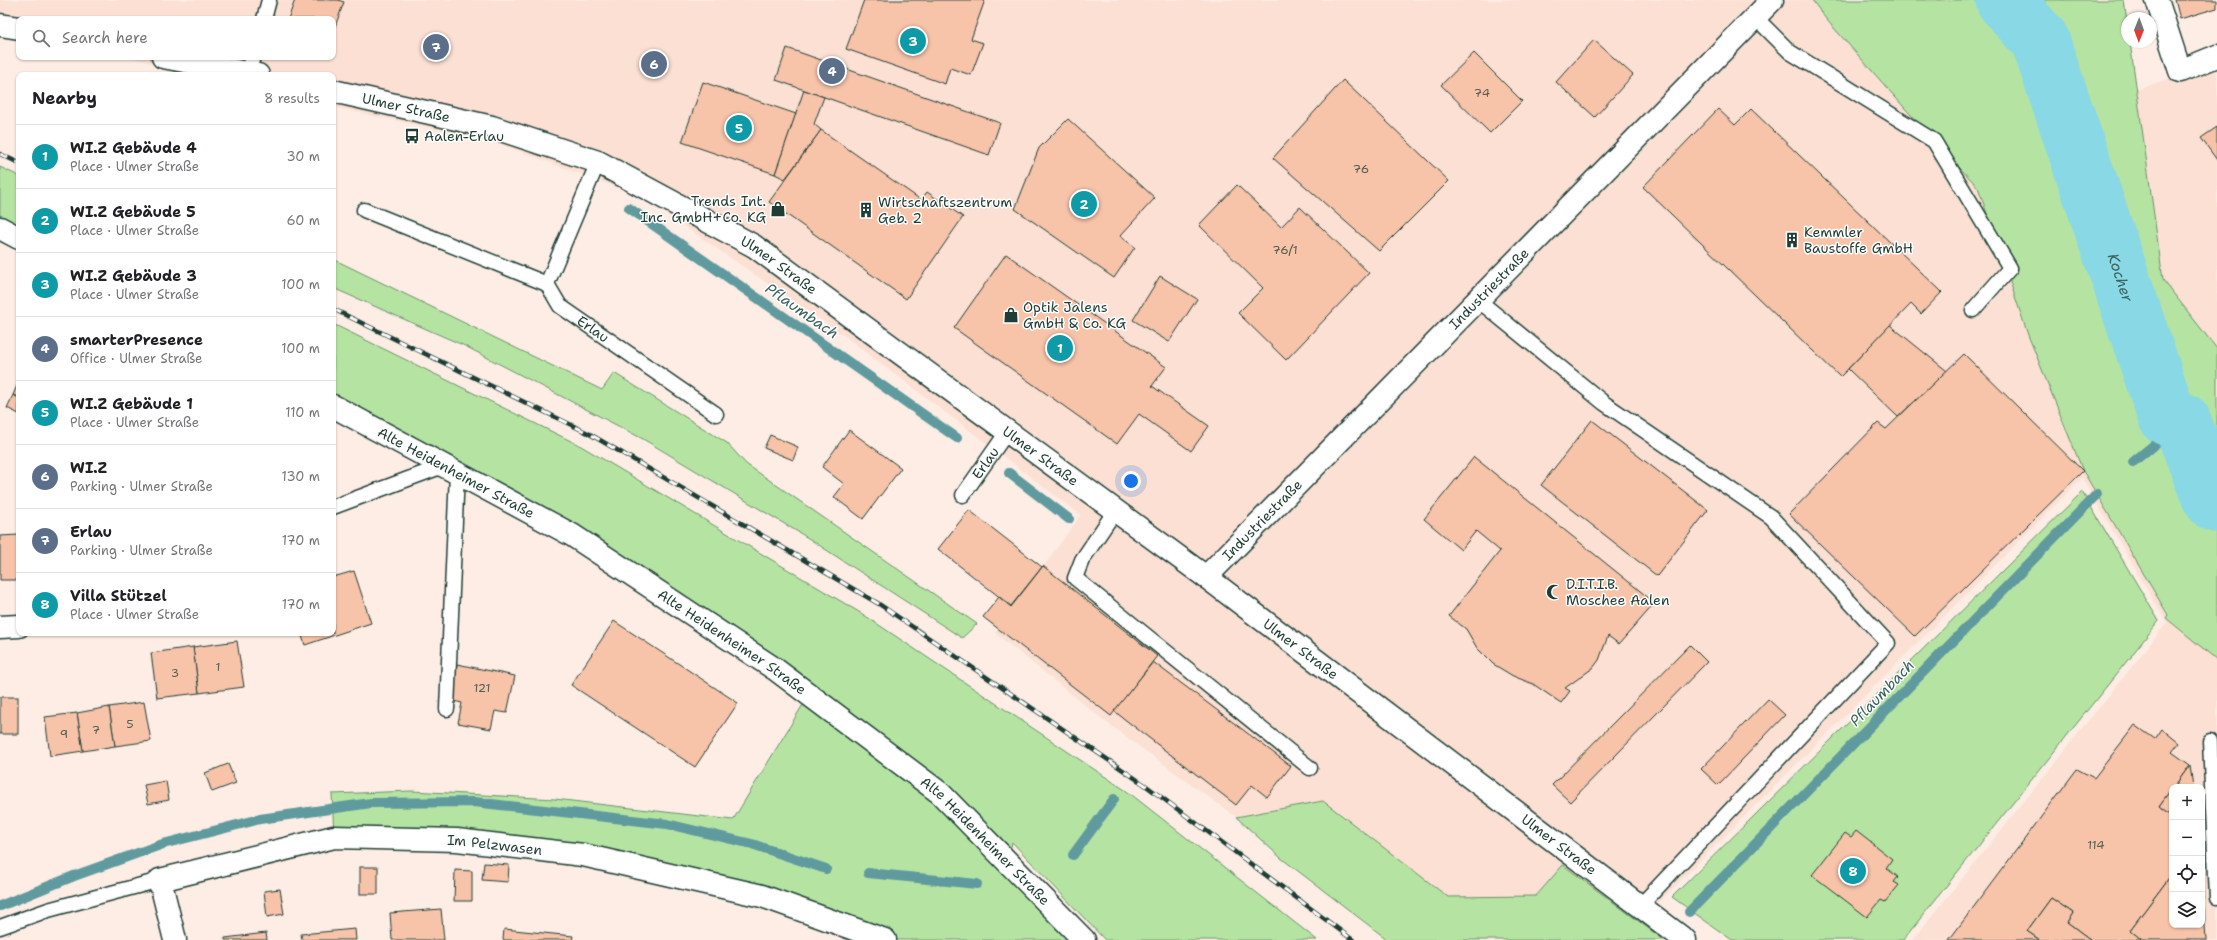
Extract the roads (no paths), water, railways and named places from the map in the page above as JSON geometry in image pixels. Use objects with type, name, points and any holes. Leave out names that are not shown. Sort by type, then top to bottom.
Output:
[{"type":"street","name":"Industriestraße","points":[[1206,577],[1772,0]]},
{"type":"street","points":[[2157,0],[2180,71],[2217,56]]},
{"type":"street","points":[[0,25],[16,28]]},
{"type":"street","points":[[173,60],[205,70],[253,68]]},
{"type":"street","name":"Ulmer Straße","points":[[336,92],[492,126],[598,162],[754,246],[1206,577],[1685,940]]},
{"type":"street","points":[[0,228],[16,236]]},
{"type":"street","name":"Alte Heidenheimer Straße","points":[[336,408],[572,535],[775,669],[940,793],[1084,940]]},
{"type":"street","points":[[0,627],[16,626]]},
{"type":"street","name":"Im Pelzwasen","points":[[160,880],[334,836],[457,840],[583,854],[755,895],[885,940]]},
{"type":"street","points":[[160,880],[175,940]]},
{"type":"lane","points":[[265,16],[269,0]]},
{"type":"lane","points":[[1755,17],[1790,52],[1934,141],[2010,268],[1973,310]]},
{"type":"lane","points":[[364,210],[547,284],[598,162]]},
{"type":"lane","name":"Erlau","points":[[547,284],[560,306],[716,414]]},
{"type":"lane","points":[[1478,300],[1604,403],[1771,517],[1888,643],[1640,906]]},
{"type":"lane","name":"Erlau","points":[[963,495],[1007,432]]},
{"type":"lane","points":[[336,506],[450,469],[447,709]]},
{"type":"lane","points":[[1115,511],[1082,560],[1075,578],[1310,768]]},
{"type":"lane","points":[[2210,741],[2217,898]]},
{"type":"lane","points":[[0,927],[48,910],[160,880]]},
{"type":"waterway","name":"Kocher","points":[[2005,0],[2040,40],[2167,416],[2182,422],[2210,495],[2217,503]]},
{"type":"waterway","name":"Pflaumbach","points":[[629,208],[957,438]]},
{"type":"waterway","name":"Pflaumbach","points":[[2133,462],[2182,422]]},
{"type":"waterway","name":"Pflaumbach","points":[[1009,473],[1069,519]]},
{"type":"waterway","name":"Pflaumbach","points":[[1689,912],[2097,494]]},
{"type":"waterway","points":[[1073,855],[1114,799]]},
{"type":"waterway","points":[[0,906],[74,876],[163,844],[260,819],[371,803],[474,802],[667,824],[752,844],[826,869]]},
{"type":"waterway","points":[[868,873],[977,884]]},
{"type":"railway","points":[[0,154],[16,162]]},
{"type":"railway","points":[[336,310],[588,433],[879,604],[1145,785],[1353,940]]},
{"type":"place","name":"WI.Z Gebäude 3","points":[[913,41]]},
{"type":"place","name":"Erlau","points":[[436,47]]},
{"type":"place","name":"WI.Z","points":[[654,64]]},
{"type":"place","name":"smarterPresence","points":[[832,71]]},
{"type":"place","name":"WI.Z Gebäude 1","points":[[739,128]]},
{"type":"place","name":"Aalen-Erlau","points":[[412,136]]},
{"type":"place","name":"WI.Z Gebäude 5","points":[[1084,204]]},
{"type":"place","name":"Trends Int. Inc. GmbH+Co. KG","points":[[778,209]]},
{"type":"place","name":"Wirtschaftszentrum Geb. 2","points":[[866,210]]},
{"type":"place","name":"Kemmler Baustoffe GmbH","points":[[1792,240]]},
{"type":"place","name":"Optik Jalens GmbH & Co. KG","points":[[1011,315]]},
{"type":"place","name":"WI.Z Gebäude 4","points":[[1060,348]]},
{"type":"place","name":"D.I.T.I.B. Moschee Aalen","points":[[1554,592]]},
{"type":"place","name":"Villa Stützel","points":[[1853,871]]}]
